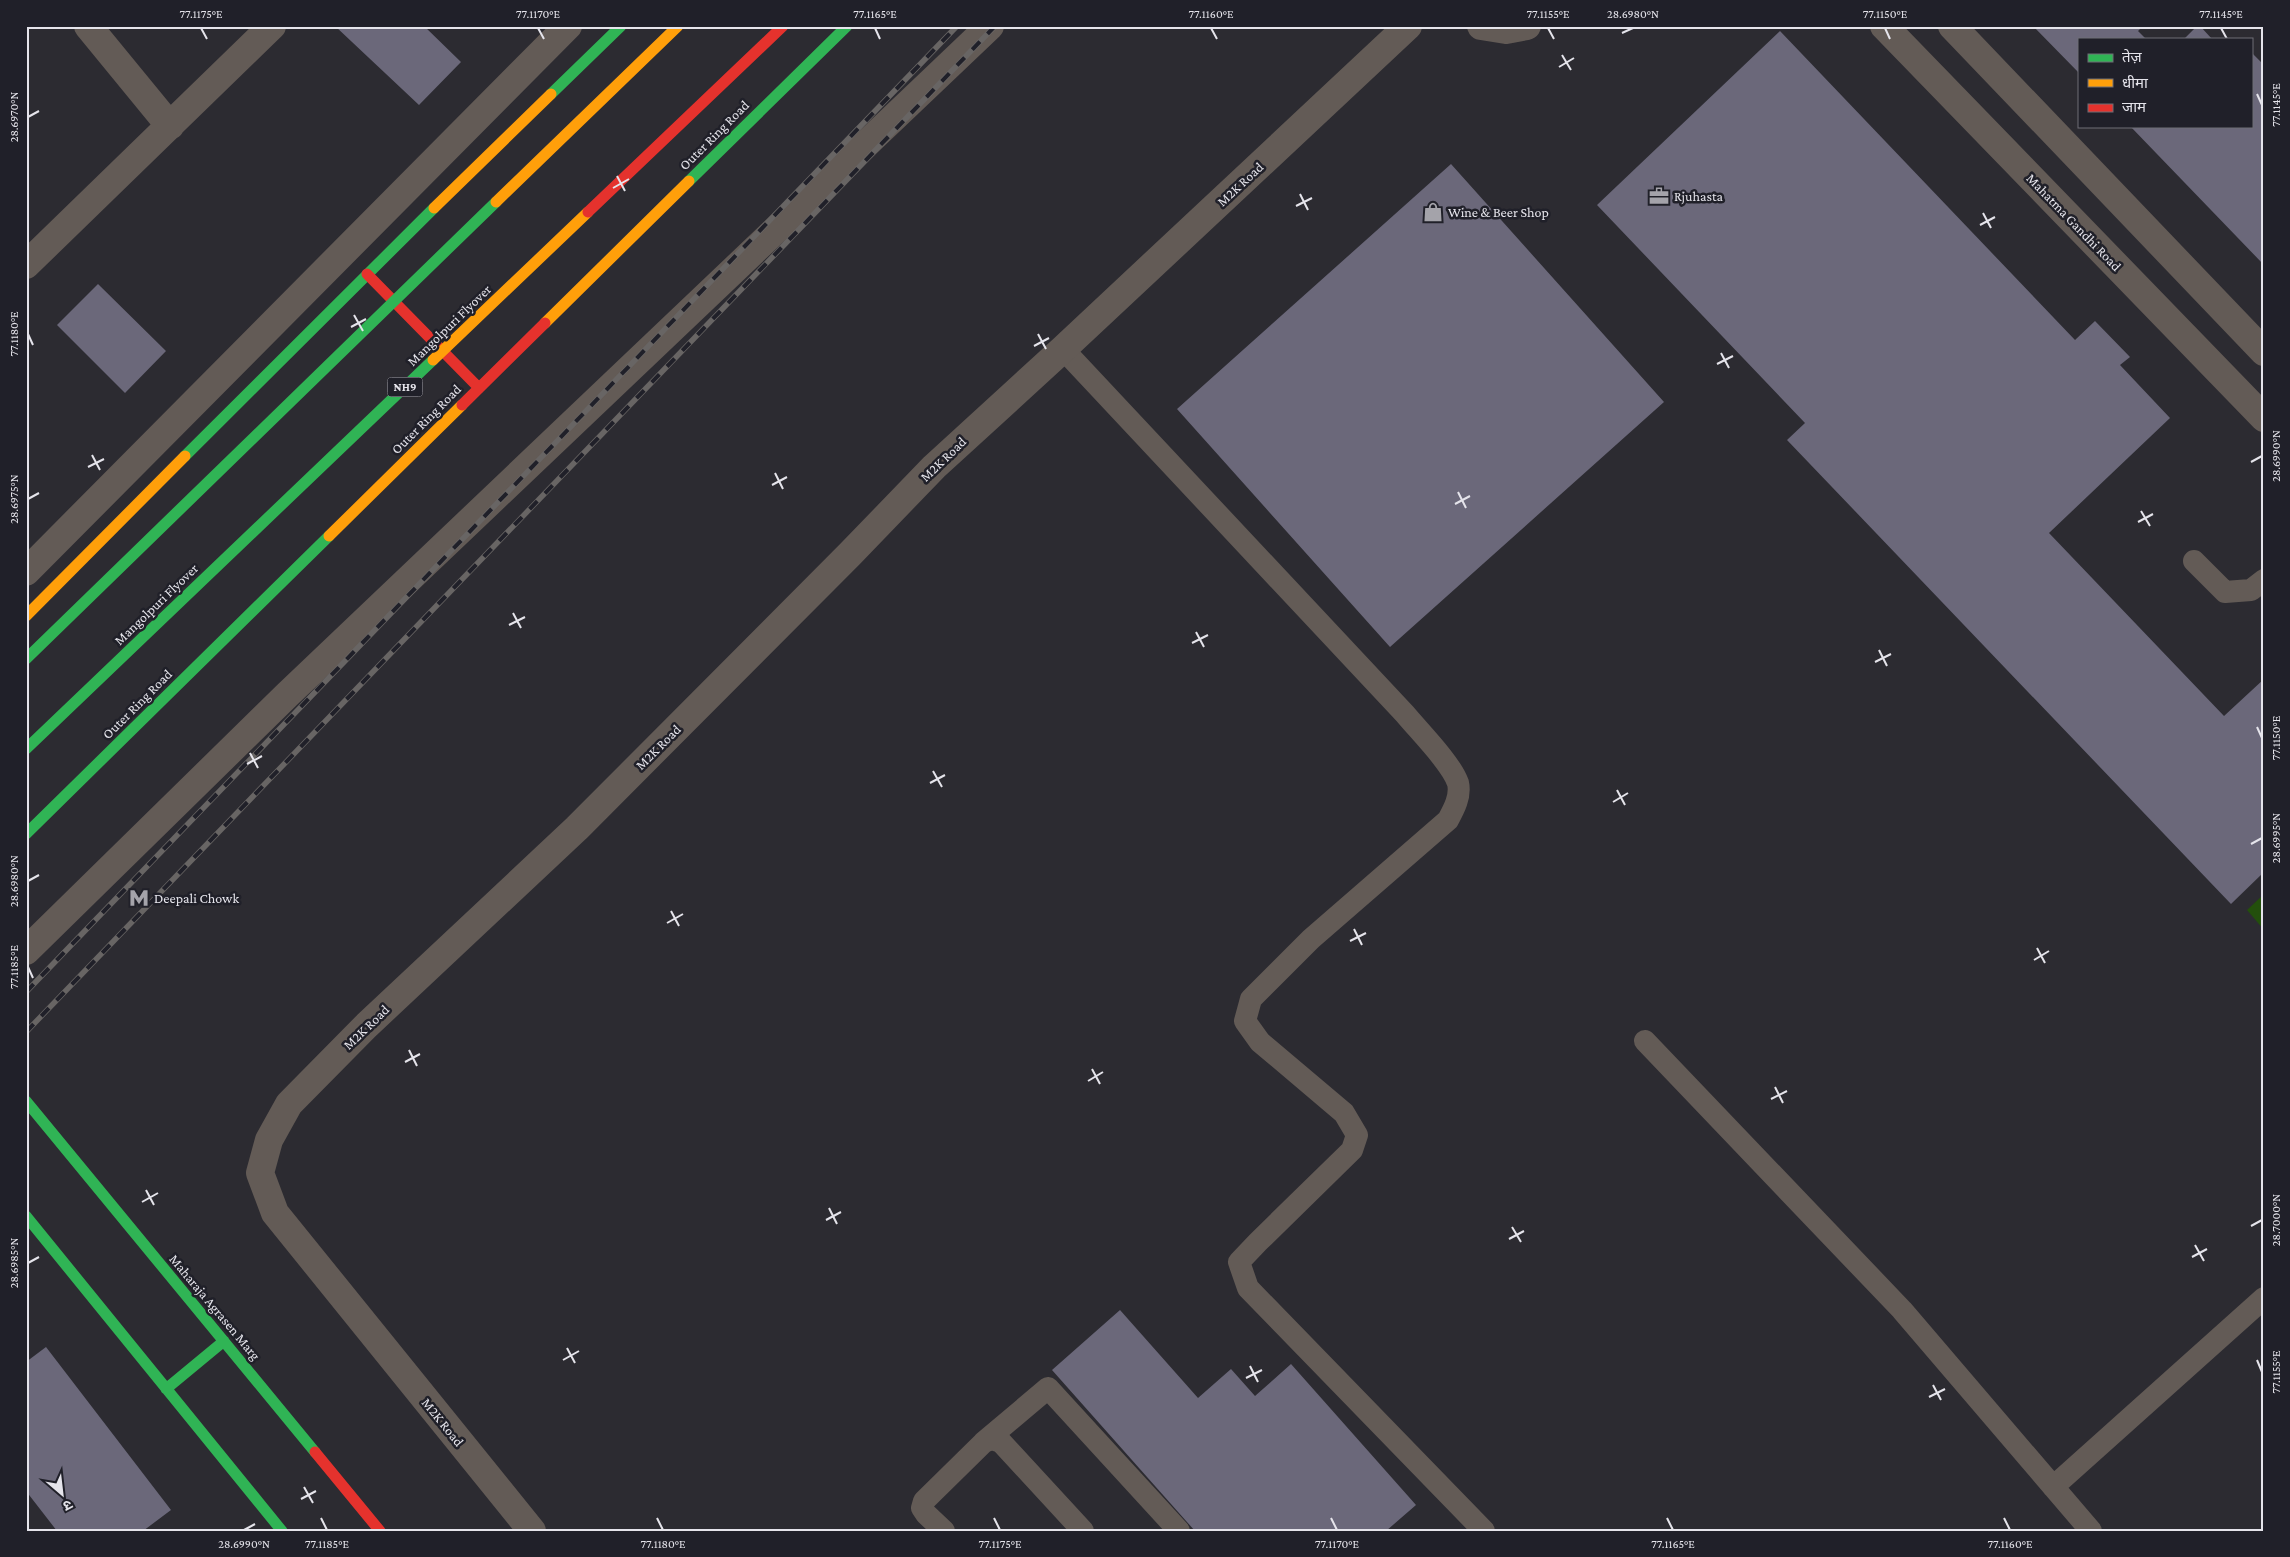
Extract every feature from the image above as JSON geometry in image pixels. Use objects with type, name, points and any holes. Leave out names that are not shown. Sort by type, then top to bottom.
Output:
[{"type":"main road","points":[[26,616],[367,274],[621,26]]},
{"type":"main road","points":[[26,659],[678,26]]},
{"type":"main road","name":"Mangolpuri Flyover","points":[[26,748],[784,26]]},
{"type":"main road","name":"Outer Ring Road","points":[[26,834],[846,26]]},
{"type":"main road","points":[[367,274],[479,388]]},
{"type":"main road","name":"Maharaja Agrasen Marg","points":[[26,1102],[380,1531]]},
{"type":"main road","points":[[26,1216],[282,1531]]},
{"type":"main road","points":[[166,1389],[224,1341]]},
{"type":"street","points":[[88,26],[170,126]]},
{"type":"street","points":[[26,265],[272,26]]},
{"type":"street","points":[[26,572],[568,26]]},
{"type":"street","points":[[26,951],[287,695],[990,26]]},
{"type":"street","name":"M2K Road","points":[[532,1531],[275,1214],[260,1174],[269,1140],[290,1104],[367,1025],[577,828],[934,467],[1408,26]]},
{"type":"street","points":[[1481,26],[1506,30],[1527,26]]},
{"type":"street","name":"Mahatma Gandhi Road","points":[[1884,26],[2264,418]]},
{"type":"street","points":[[1952,26],[2264,352]]},
{"type":"lane","points":[[1063,349],[1405,714],[1451,770],[1458,784],[1457,804],[1448,820],[1311,939],[1251,999],[1245,1021],[1260,1042],[1344,1114],[1357,1135],[1352,1150],[1240,1262],[1248,1288],[1484,1531]]},
{"type":"lane","points":[[2194,561],[2225,592],[2251,590],[2264,580]]},
{"type":"lane","points":[[1645,1041],[1902,1310],[2090,1531]]},
{"type":"lane","points":[[2054,1487],[2264,1298]]},
{"type":"lane","points":[[944,1531],[926,1514],[922,1508],[924,1501],[984,1442],[1048,1388],[1179,1531]]},
{"type":"lane","points":[[984,1442],[992,1439],[1001,1442],[1083,1531]]},
{"type":"green space","points":[[2264,894],[2264,930],[2247,910]]},
{"type":"building","points":[[335,26],[424,26],[461,62],[419,105]]},
{"type":"building","points":[[2033,26],[2143,26],[2138,31],[2145,38],[2078,38],[2078,72]]},
{"type":"building","points":[[2197,26],[2200,26],[2211,38],[2185,38]]},
{"type":"building","points":[[1780,31],[2075,340],[2095,321],[2130,357],[2120,365],[2170,418],[2049,533],[2224,716],[2264,679],[2264,872],[2231,904],[1787,440],[1805,423],[1597,205]]},
{"type":"building","points":[[2252,53],[2264,65],[2264,265],[2132,128],[2252,128]]},
{"type":"building","points":[[1451,164],[1664,402],[1390,647],[1177,409]]},
{"type":"building","points":[[98,284],[166,351],[125,393],[57,325]]},
{"type":"building","points":[[1120,1310],[1198,1398],[1231,1369],[1255,1396],[1291,1364],[1416,1505],[1386,1531],[1195,1531],[1052,1370]]},
{"type":"building","points":[[46,1347],[171,1510],[143,1531],[57,1531],[26,1491],[26,1362]]},
{"type":"railway","points":[[26,992],[957,26]]},
{"type":"railway","points":[[26,1032],[995,26]]},
{"type":"traffic: fast","points":[[551,94],[621,26]]},
{"type":"traffic: fast","points":[[689,181],[847,26]]},
{"type":"traffic: fast","points":[[26,659],[496,202]]},
{"type":"traffic: fast","points":[[185,456],[434,208]]},
{"type":"traffic: fast","points":[[26,749],[433,360]]},
{"type":"traffic: fast","points":[[26,834],[329,536]]},
{"type":"traffic: fast","points":[[26,1101],[315,1452]]},
{"type":"traffic: fast","points":[[26,1216],[282,1531]]},
{"type":"traffic: fast","points":[[166,1389],[224,1341]]},
{"type":"traffic: slow","points":[[496,202],[678,26]]},
{"type":"traffic: slow","points":[[434,208],[551,94]]},
{"type":"traffic: slow","points":[[545,323],[689,181]]},
{"type":"traffic: slow","points":[[433,360],[588,212]]},
{"type":"traffic: slow","points":[[329,536],[462,405]]},
{"type":"traffic: slow","points":[[26,616],[185,456]]},
{"type":"traffic: jam","points":[[588,212],[783,26]]},
{"type":"traffic: jam","points":[[367,274],[479,388]]},
{"type":"traffic: jam","points":[[462,405],[545,323]]},
{"type":"traffic: jam","points":[[315,1452],[380,1531]]},
{"type":"place","name":"Rjuhasta","points":[[1659,196]]},
{"type":"place","name":"Wine & Beer Shop","points":[[1433,212]]},
{"type":"place","name":"Deepali Chowk","points":[[139,898]]}]
